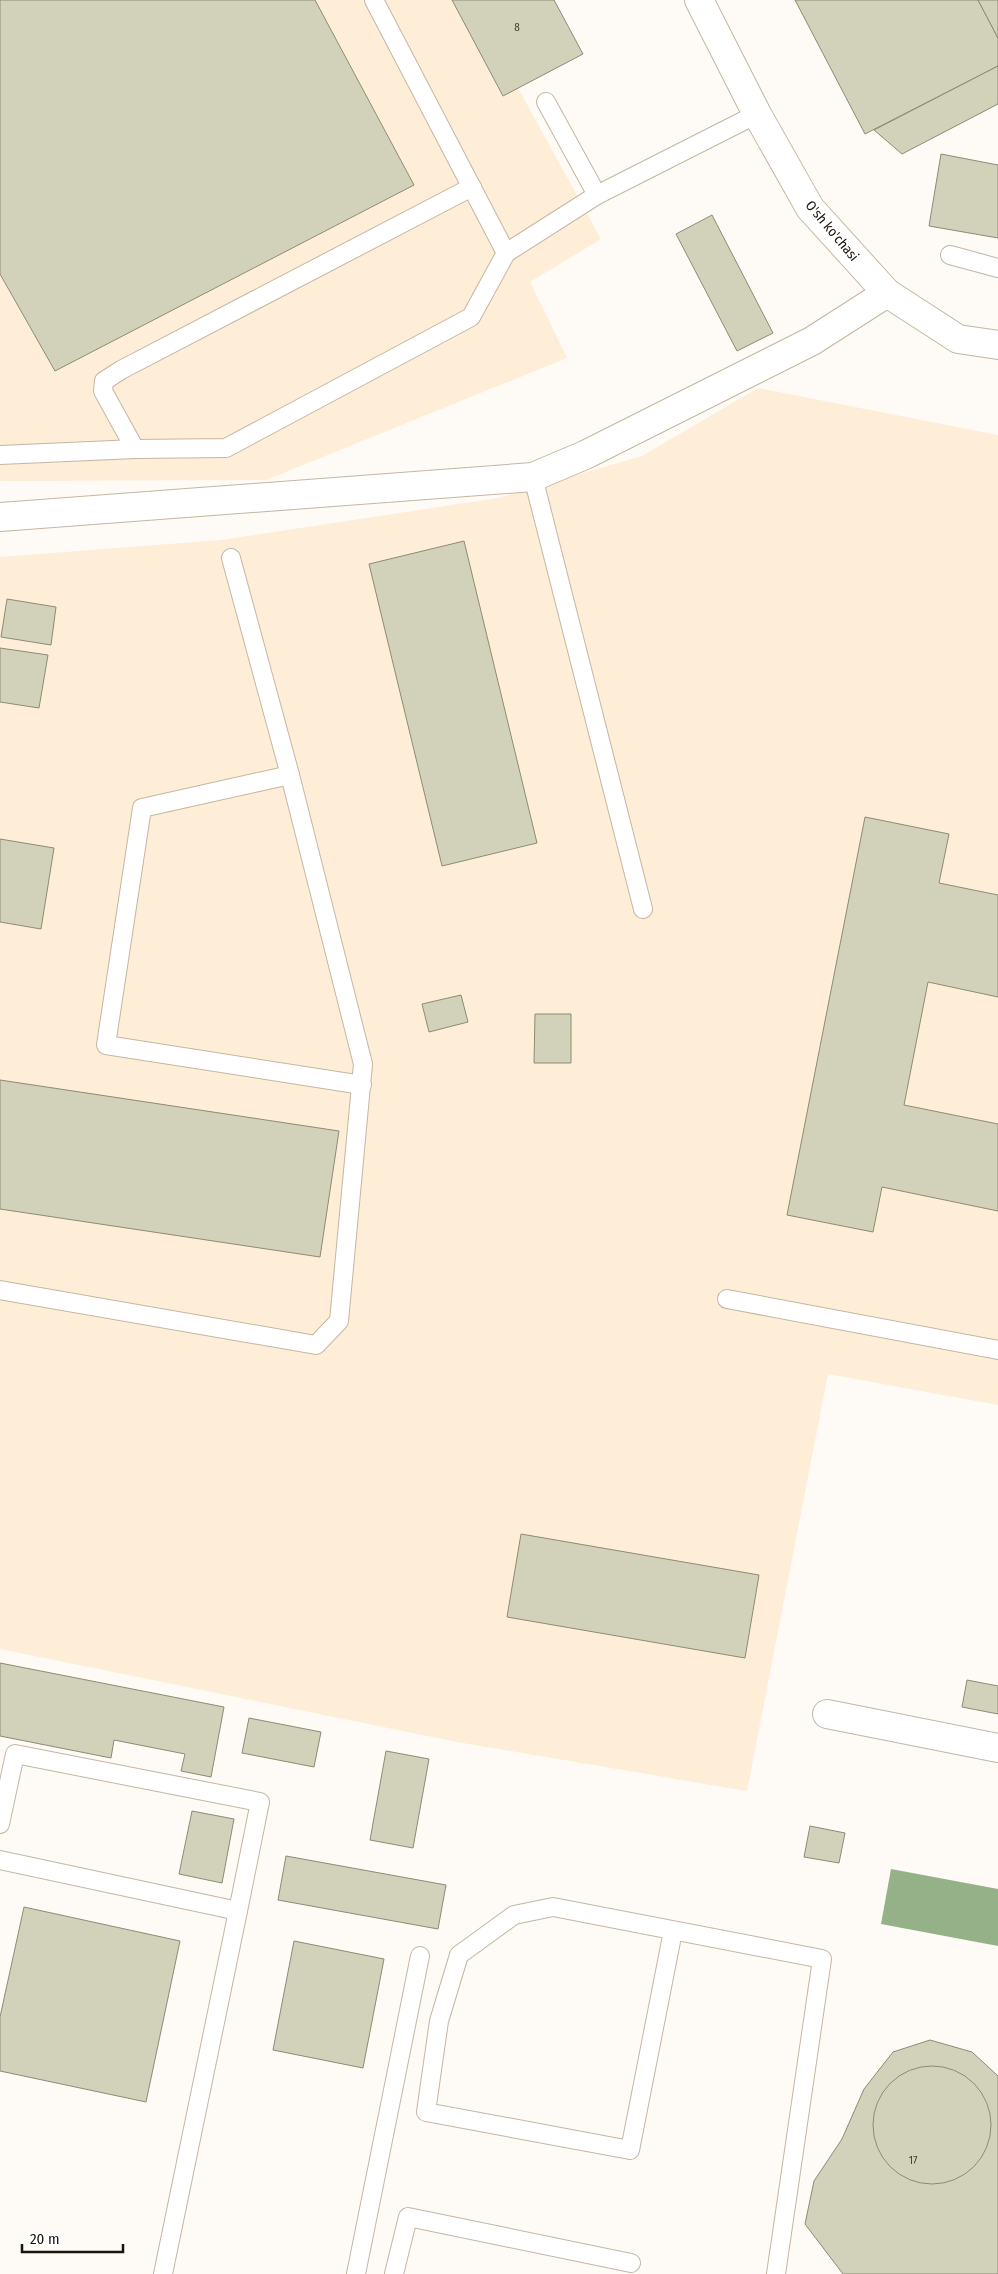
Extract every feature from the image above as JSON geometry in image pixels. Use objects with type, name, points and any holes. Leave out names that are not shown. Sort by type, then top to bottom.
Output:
[{"type":"street","name":"O'sh ko'chasi","points":[[699,0],[757,114],[810,208],[887,293],[958,339],[998,345]]},
{"type":"street","points":[[0,517],[533,477],[585,455],[812,341],[887,293]]},
{"type":"street","points":[[827,1714],[998,1748]]},
{"type":"lane","points":[[374,0],[506,253]]},
{"type":"lane","points":[[546,102],[597,195]]},
{"type":"lane","points":[[0,455],[135,449],[226,448],[235,444],[471,317],[506,253],[581,203],[757,114]]},
{"type":"lane","points":[[135,449],[104,391],[104,381],[121,370],[472,186]]},
{"type":"lane","points":[[950,255],[998,268]]},
{"type":"lane","points":[[533,477],[643,909]]},
{"type":"lane","points":[[0,1290],[316,1345],[339,1321],[363,1064],[290,775],[231,558]]},
{"type":"lane","points":[[290,775],[142,808],[106,1045],[362,1085]]},
{"type":"lane","points":[[727,1299],[998,1350]]},
{"type":"lane","points":[[0,1824],[16,1754],[260,1802],[163,2274]]},
{"type":"lane","points":[[0,1860],[238,1910]]},
{"type":"lane","points":[[673,1931],[630,2150],[426,2112],[439,2021],[459,1955],[514,1915],[553,1907],[822,1960],[776,2274]]},
{"type":"lane","points":[[356,2274],[420,1956]]},
{"type":"lane","points":[[394,2274],[408,2217],[631,2263]]},
{"type":"shaded area","points":[[0,0],[554,0],[518,88],[601,239],[530,282],[567,358],[266,480],[0,481]]},
{"type":"shaded area","points":[[758,388],[998,435],[998,1405],[828,1374],[747,1791],[457,1742],[0,1649],[0,557],[221,540],[498,498],[642,456]]},
{"type":"shaded area","points":[[891,1869],[998,1889],[998,1946],[881,1924]]},
{"type":"building","points":[[0,0],[315,0],[414,185],[55,371],[0,274]]},
{"type":"building","points":[[452,0],[554,0],[583,54],[503,96]]},
{"type":"building","points":[[795,0],[978,0],[998,38],[998,66],[865,134]]},
{"type":"building","points":[[978,0],[998,0],[998,38]]},
{"type":"building","points":[[998,66],[998,104],[902,154],[874,130]]},
{"type":"building","points":[[941,154],[998,165],[998,238],[929,226]]},
{"type":"building","points":[[712,215],[773,333],[737,351],[676,234]]},
{"type":"building","points":[[464,541],[537,843],[442,866],[369,564]]},
{"type":"building","points":[[7,599],[56,607],[51,645],[1,637]]},
{"type":"building","points":[[0,648],[48,655],[39,708],[0,702]]},
{"type":"building","points":[[865,817],[949,834],[939,883],[998,895],[998,997],[928,982],[904,1105],[998,1124],[998,1211],[882,1187],[873,1232],[787,1215]]},
{"type":"building","points":[[0,839],[54,848],[41,929],[0,922]]},
{"type":"building","points":[[461,995],[468,1022],[429,1032],[422,1004]]},
{"type":"building","points":[[535,1014],[571,1014],[571,1063],[534,1063]]},
{"type":"building","points":[[0,1080],[339,1131],[320,1257],[0,1209]]},
{"type":"building","points":[[521,1534],[759,1575],[745,1658],[507,1617]]},
{"type":"building","points":[[0,1663],[224,1707],[211,1777],[181,1771],[185,1754],[114,1740],[111,1758],[0,1736]]},
{"type":"building","points":[[967,1680],[998,1686],[998,1714],[962,1707]]},
{"type":"building","points":[[249,1718],[321,1732],[314,1767],[242,1753]]},
{"type":"building","points":[[386,1751],[429,1759],[413,1848],[370,1840]]},
{"type":"building","points":[[192,1811],[234,1819],[222,1883],[179,1874]]},
{"type":"building","points":[[810,1826],[845,1833],[839,1863],[804,1857]]},
{"type":"building","points":[[286,1856],[446,1885],[438,1929],[278,1900]]},
{"type":"building","points":[[24,1907],[180,1941],[146,2102],[0,2071],[0,2017]]},
{"type":"building","points":[[294,1941],[384,1959],[363,2068],[273,2050]]},
{"type":"building","points":[[930,2040],[972,2052],[998,2076],[998,2274],[843,2274],[805,2224],[814,2181],[842,2139],[864,2089],[893,2052]]},
{"type":"building","points":[[932,2066],[955,2070],[974,2083],[987,2102],[991,2125],[987,2148],[974,2167],[955,2180],[932,2184],[909,2180],[890,2167],[877,2148],[873,2125],[877,2102],[890,2083],[909,2070]]}]
